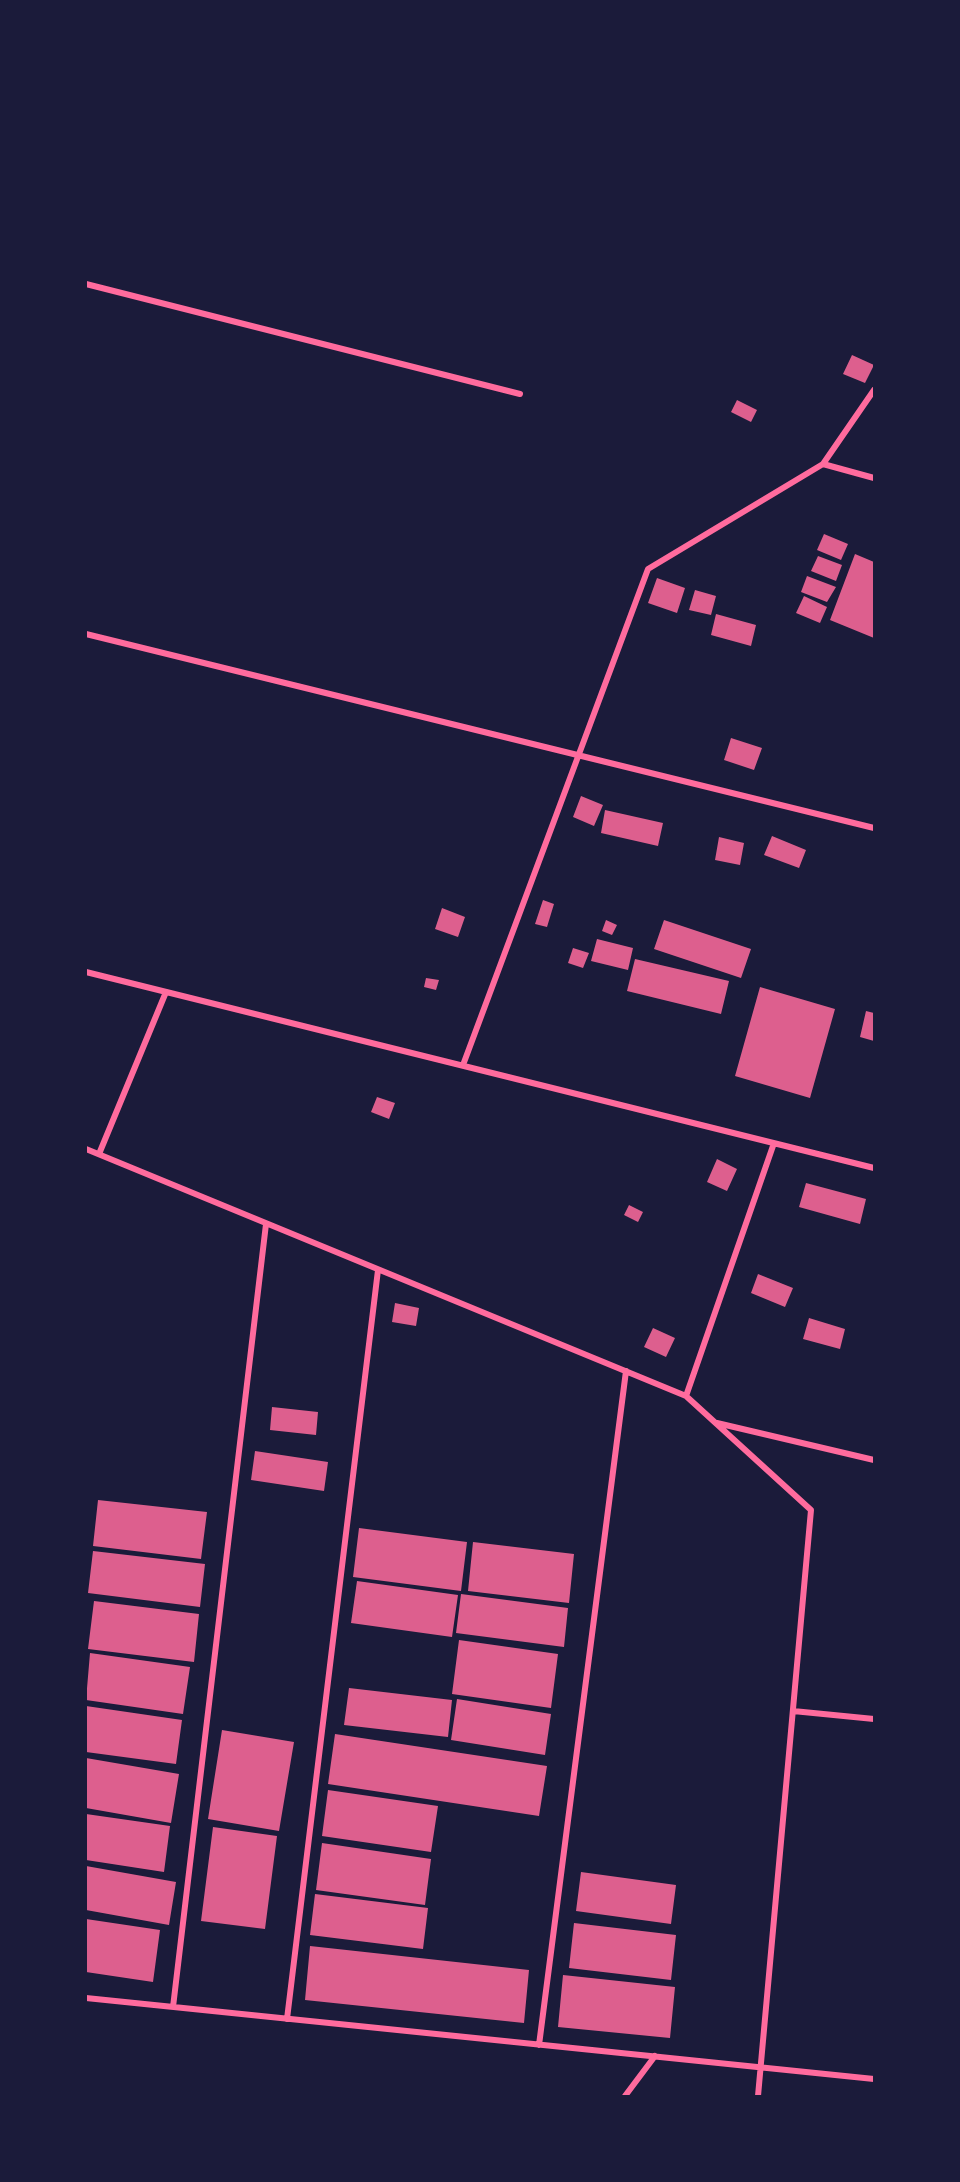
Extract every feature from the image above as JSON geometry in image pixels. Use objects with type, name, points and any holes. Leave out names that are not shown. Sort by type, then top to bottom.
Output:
[{"type":"street","points":[[86,284],[520,394]]},
{"type":"street","points":[[463,1065],[648,569],[823,464],[874,390]]},
{"type":"street","points":[[823,464],[874,478]]},
{"type":"street","points":[[86,634],[874,828]]},
{"type":"street","points":[[86,972],[874,1168]]},
{"type":"street","points":[[99,1154],[166,992]]},
{"type":"street","points":[[686,1396],[774,1143]]},
{"type":"street","points":[[86,1149],[686,1396],[811,1510],[759,2097]]},
{"type":"street","points":[[173,2007],[266,1224]]},
{"type":"street","points":[[287,2019],[378,1270]]},
{"type":"street","points":[[539,2045],[626,1371]]},
{"type":"street","points":[[715,1423],[874,1460]]},
{"type":"street","points":[[793,1711],[874,1719]]},
{"type":"street","points":[[86,1998],[874,2079]]},
{"type":"street","points":[[625,2097],[655,2056]]},
{"type":"building","points":[[852,355],[874,365],[865,383],[843,374]]},
{"type":"building","points":[[737,400],[757,410],[751,422],[731,412]]},
{"type":"building","points":[[824,534],[848,544],[841,560],[817,550]]},
{"type":"building","points":[[855,554],[874,562],[874,638],[830,620]]},
{"type":"building","points":[[818,556],[842,565],[836,581],[811,571]]},
{"type":"building","points":[[807,576],[836,587],[827,602],[801,592]]},
{"type":"building","points":[[657,578],[685,588],[677,613],[648,603]]},
{"type":"building","points":[[695,590],[716,596],[711,615],[689,610]]},
{"type":"building","points":[[804,596],[827,607],[820,623],[796,613]]},
{"type":"building","points":[[716,614],[756,625],[751,646],[711,635]]},
{"type":"building","points":[[731,738],[762,748],[754,770],[724,760]]},
{"type":"building","points":[[581,796],[603,805],[594,826],[573,817]]},
{"type":"building","points":[[605,810],[663,823],[658,846],[601,833]]},
{"type":"building","points":[[772,836],[806,850],[799,868],[764,855]]},
{"type":"building","points":[[719,837],[744,843],[740,865],[715,860]]},
{"type":"building","points":[[543,900],[554,904],[547,927],[535,924]]},
{"type":"building","points":[[442,908],[465,917],[458,937],[435,929]]},
{"type":"building","points":[[606,920],[617,925],[612,935],[602,931]]},
{"type":"building","points":[[664,920],[751,949],[741,978],[654,949]]},
{"type":"building","points":[[597,939],[633,948],[628,970],[591,961]]},
{"type":"building","points":[[573,948],[589,953],[583,968],[568,963]]},
{"type":"building","points":[[635,959],[729,981],[721,1014],[627,991]]},
{"type":"building","points":[[426,978],[439,980],[436,990],[424,987]]},
{"type":"building","points":[[760,987],[835,1009],[810,1098],[735,1076]]},
{"type":"building","points":[[866,1011],[874,1013],[874,1041],[860,1037]]},
{"type":"building","points":[[377,1097],[395,1103],[389,1119],[371,1112]]},
{"type":"building","points":[[717,1159],[737,1169],[727,1191],[707,1182]]},
{"type":"building","points":[[806,1183],[866,1199],[860,1224],[799,1207]]},
{"type":"building","points":[[629,1205],[643,1212],[638,1222],[624,1215]]},
{"type":"building","points":[[758,1274],[793,1288],[785,1307],[751,1293]]},
{"type":"building","points":[[395,1303],[419,1308],[416,1326],[392,1322]]},
{"type":"building","points":[[809,1318],[845,1329],[840,1349],[803,1339]]},
{"type":"building","points":[[653,1328],[675,1338],[666,1357],[644,1347]]},
{"type":"building","points":[[272,1407],[318,1412],[316,1435],[270,1430]]},
{"type":"building","points":[[255,1451],[328,1462],[324,1491],[251,1480]]},
{"type":"building","points":[[98,1500],[207,1512],[201,1559],[93,1546]]},
{"type":"building","points":[[359,1528],[467,1542],[461,1591],[353,1577]]},
{"type":"building","points":[[473,1542],[574,1554],[569,1603],[468,1591]]},
{"type":"building","points":[[93,1551],[205,1564],[200,1607],[88,1593]]},
{"type":"building","points":[[357,1581],[458,1595],[452,1637],[351,1623]]},
{"type":"building","points":[[461,1594],[568,1608],[564,1647],[456,1633]]},
{"type":"building","points":[[94,1601],[199,1614],[194,1662],[88,1649]]},
{"type":"building","points":[[459,1640],[558,1654],[551,1708],[452,1694]]},
{"type":"building","points":[[90,1653],[190,1667],[183,1714],[86,1700]]},
{"type":"building","points":[[349,1688],[452,1700],[448,1737],[344,1725]]},
{"type":"building","points":[[457,1699],[551,1714],[545,1755],[451,1740]]},
{"type":"building","points":[[86,1706],[182,1720],[176,1764],[86,1752]]},
{"type":"building","points":[[222,1730],[294,1742],[279,1831],[208,1819]]},
{"type":"building","points":[[335,1734],[547,1766],[539,1816],[328,1784]]},
{"type":"building","points":[[86,1758],[179,1774],[171,1823],[86,1808]]},
{"type":"building","points":[[328,1790],[438,1806],[431,1852],[322,1836]]},
{"type":"building","points":[[86,1814],[170,1826],[164,1872],[86,1860]]},
{"type":"building","points":[[213,1827],[277,1836],[265,1929],[201,1921]]},
{"type":"building","points":[[322,1843],[431,1859],[425,1905],[316,1890]]},
{"type":"building","points":[[86,1866],[176,1882],[169,1925],[86,1910]]},
{"type":"building","points":[[581,1872],[676,1885],[671,1924],[576,1911]]},
{"type":"building","points":[[315,1894],[428,1908],[423,1949],[310,1935]]},
{"type":"building","points":[[86,1919],[160,1930],[153,1982],[86,1972]]},
{"type":"building","points":[[574,1923],[676,1935],[671,1980],[569,1968]]},
{"type":"building","points":[[310,1946],[529,1970],[524,2023],[305,2000]]},
{"type":"building","points":[[563,1975],[675,1987],[670,2038],[558,2027]]}]
